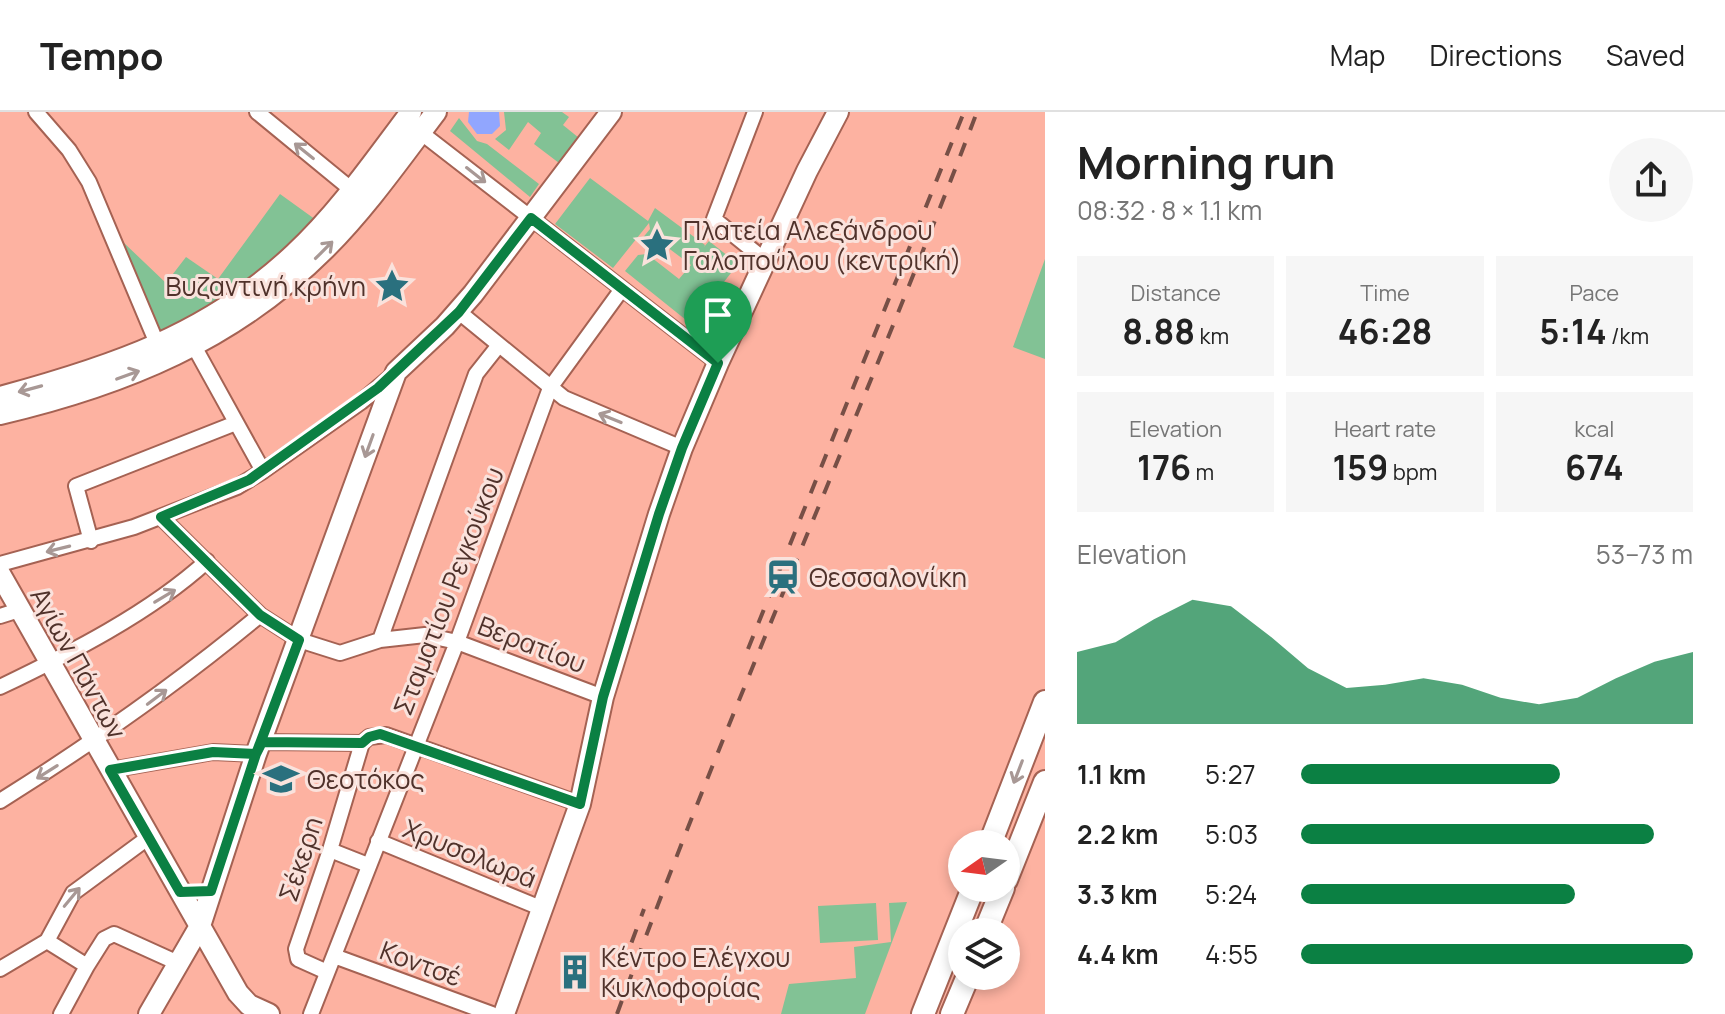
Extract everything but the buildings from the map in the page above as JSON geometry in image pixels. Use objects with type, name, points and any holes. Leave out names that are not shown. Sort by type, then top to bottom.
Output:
[{"type":"main road","points":[[995,830],[1045,702]]},
{"type":"main road","points":[[1020,845],[1045,782]]},
{"type":"main road","points":[[923,1014],[967,902]]},
{"type":"main road","points":[[952,1014],[962,990]]},
{"type":"street","points":[[36,112],[69,150],[89,182],[161,353]]},
{"type":"street","points":[[257,112],[352,190]]},
{"type":"street","points":[[190,340],[294,255],[412,121],[436,112]]},
{"type":"street","points":[[0,564],[91,541],[227,491],[263,471],[361,402],[459,312],[611,112]]},
{"type":"street","points":[[755,112],[714,219],[766,261]]},
{"type":"street","points":[[504,1014],[580,804],[603,697],[682,448],[718,363],[838,112]]},
{"type":"street","points":[[0,414],[68,395],[246,315],[292,280],[367,203],[412,121]]},
{"type":"street","points":[[412,121],[718,363]]},
{"type":"street","name":"Σταματίου Ρεγκούκου","points":[[311,1014],[457,642],[550,388],[622,289]]},
{"type":"street","points":[[459,312],[569,401],[682,448]]},
{"type":"street","points":[[190,340],[263,471]]},
{"type":"street","points":[[380,640],[477,371],[499,345]]},
{"type":"street","points":[[0,397],[161,353]]},
{"type":"street","points":[[149,1014],[200,926],[259,748],[396,372]]},
{"type":"street","points":[[91,541],[76,486],[236,423]]},
{"type":"street","name":"Βερατίου","points":[[161,517],[260,615],[299,640],[340,653],[380,640],[423,635],[457,642],[603,697]]},
{"type":"street","points":[[0,687],[50,664],[177,589],[207,561]]},
{"type":"street","name":"Αγίων Πάντων","points":[[0,574],[10,613],[50,664],[240,997],[269,1014]]},
{"type":"street","points":[[0,801],[94,742],[184,677],[260,615]]},
{"type":"street","points":[[110,770],[213,752],[362,743],[380,734],[580,804]]},
{"type":"street","name":"Σέκερη","points":[[327,972],[302,963],[296,949],[362,743]]},
{"type":"street","points":[[0,969],[47,941],[73,893],[149,837]]},
{"type":"street","name":"Χρυσολωρά","points":[[378,841],[543,909]]},
{"type":"street","points":[[330,850],[368,865]]},
{"type":"street","points":[[180,892],[211,891]]},
{"type":"street","points":[[61,1014],[104,939],[114,934],[178,963]]},
{"type":"street","points":[[47,941],[87,966]]},
{"type":"street","name":"Κοντσέ","points":[[334,956],[492,1014]]},
{"type":"green space","points":[[504,112],[562,112],[569,117],[563,125],[579,138],[559,163],[534,144],[541,133],[528,122],[509,150],[495,139],[506,130]]},
{"type":"green space","points":[[459,118],[477,141],[487,144],[539,184],[530,197],[450,131]]},
{"type":"green space","points":[[590,178],[648,221],[655,208],[704,247],[709,241],[738,264],[691,324],[625,271],[638,255],[647,254],[679,279],[691,265],[663,244],[657,251],[641,240],[650,229],[649,223],[613,268],[555,224]]},
{"type":"green space","points":[[280,194],[323,225],[157,346],[116,245],[123,242],[166,283],[186,257],[218,279]]},
{"type":"green space","points":[[1045,259],[1045,359],[1013,347]]},
{"type":"green space","points":[[907,902],[865,1014],[781,1014],[789,984],[856,978],[854,947],[891,942],[889,903]]},
{"type":"green space","points":[[876,903],[878,940],[820,943],[818,906]]},
{"type":"water","points":[[469,112],[499,112],[500,126],[492,134],[477,134],[468,122]]},
{"type":"railway","points":[[748,649],[964,112]]},
{"type":"railway","points":[[617,1014],[704,787],[977,112]]},
{"type":"railway","points":[[612,995],[644,909]]},
{"type":"place","name":"Πλατεία Αλεξάνδρου Γαλοπούλου (κεντρική)","points":[[657,245]]},
{"type":"place","name":"Βυζαντινή κρήνη","points":[[392,286]]},
{"type":"place","name":"Θεσσαλονίκη","points":[[783,577]]},
{"type":"place","name":"Θεοτόκος","points":[[281,779]]},
{"type":"place","name":"Κέντρο Ελέγχου Κυκλοφορίας","points":[[575,972]]},
{"type":"route","points":[[718,363],[531,218],[459,312],[361,402],[249,480],[161,517],[260,615],[299,640],[256,754],[211,891],[180,892],[110,770],[213,752],[256,754],[262,742],[362,743],[374,734],[380,734],[580,804],[603,697],[659,514],[682,448],[718,363]]}]
